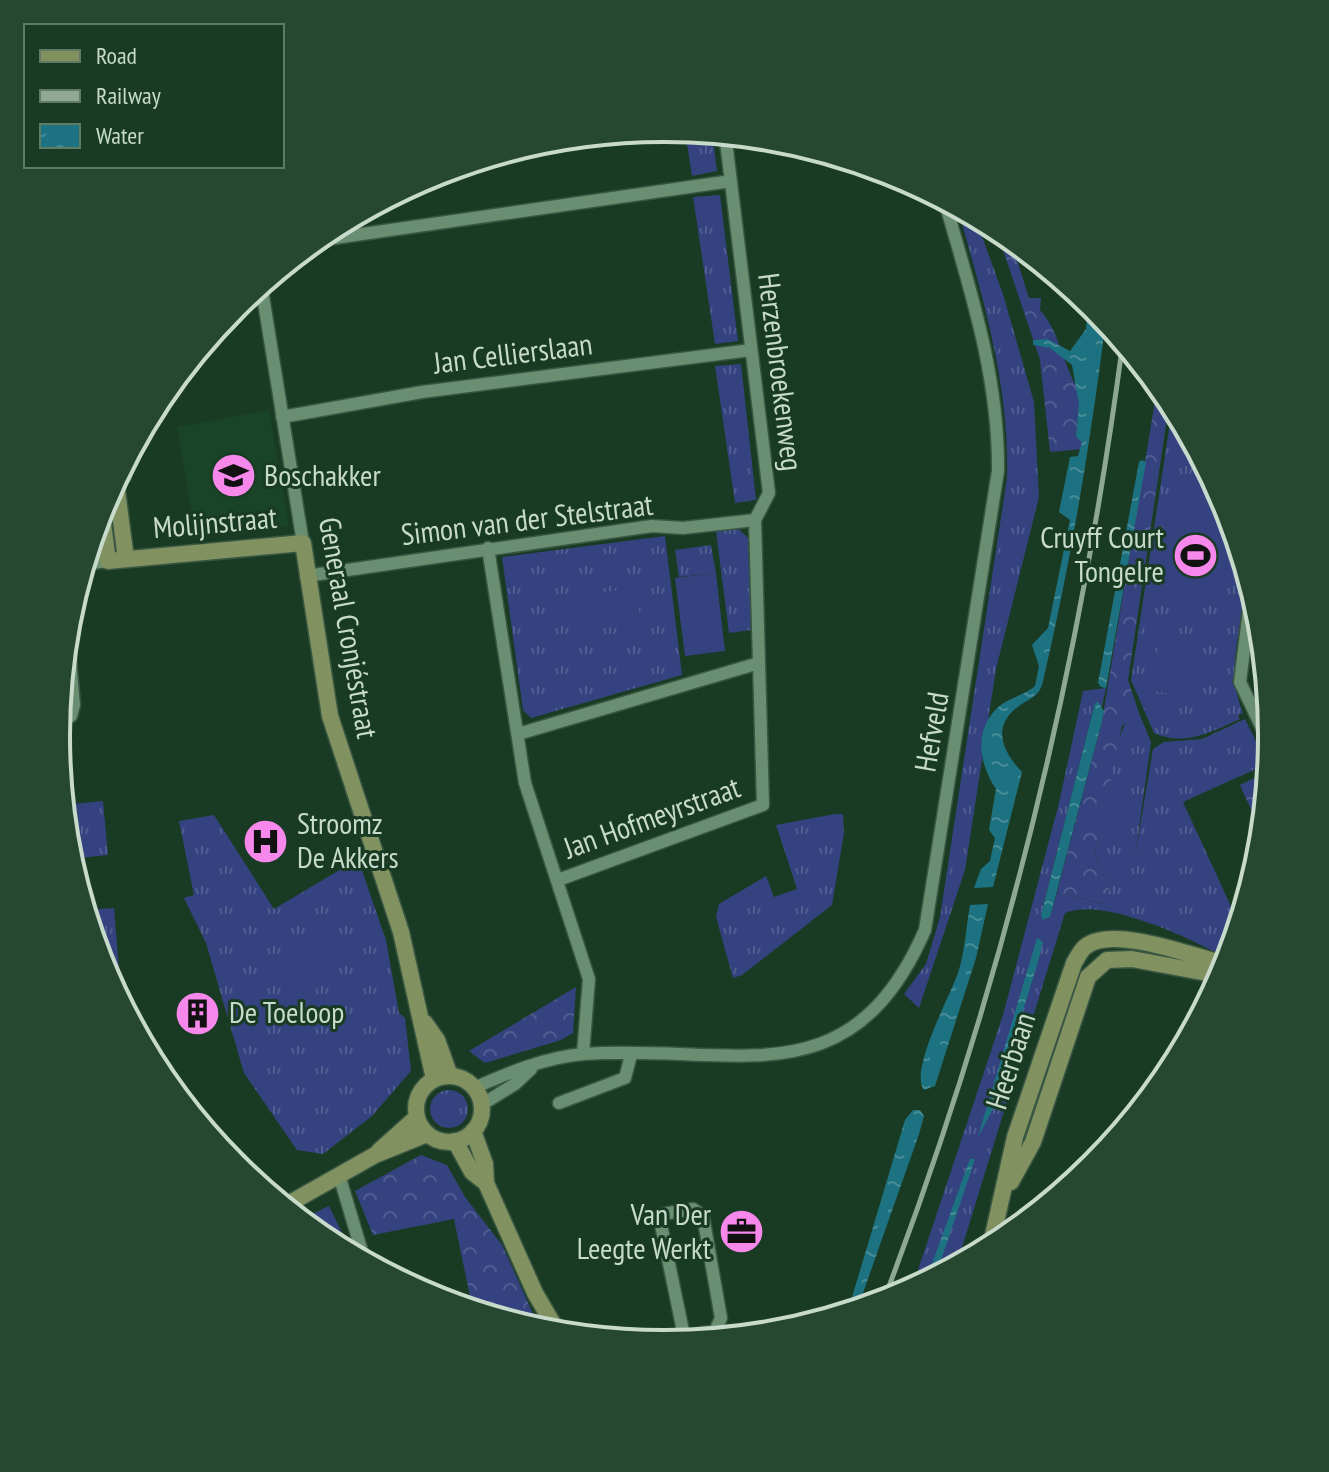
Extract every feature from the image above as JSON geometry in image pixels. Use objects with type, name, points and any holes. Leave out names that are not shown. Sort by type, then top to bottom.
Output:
[{"type":"street","name":"Herzenbroekenweg","points":[[727,145],[769,493],[755,520],[763,805]]},
{"type":"street","points":[[342,237],[731,181]]},
{"type":"street","name":"Hefveld","points":[[474,1088],[533,1066],[583,1054],[771,1057],[812,1048],[865,1018],[907,971],[925,930],[998,471],[998,432],[992,376],[948,214]]},
{"type":"street","name":"Generaal Cronjéstraat","points":[[263,298],[330,716],[398,921],[442,1078]]},
{"type":"street","name":"Jan Cellierslaan","points":[[282,417],[422,392],[751,350]]},
{"type":"street","points":[[117,503],[126,559]]},
{"type":"street","name":"Simon van der Stelstraat","points":[[306,576],[652,526],[683,528],[755,520]]},
{"type":"street","points":[[105,537],[108,561]]},
{"type":"street","name":"Molijnstraat","points":[[96,562],[303,543]]},
{"type":"street","points":[[488,548],[525,783],[589,979],[583,1054]]},
{"type":"street","points":[[1248,619],[1240,682],[1259,721]]},
{"type":"street","points":[[518,734],[759,663]]},
{"type":"street","points":[[71,716],[74,705],[72,685]]},
{"type":"street","name":"Jan Hofmeyrstraat","points":[[558,880],[763,805]]},
{"type":"street","name":"Heerbaan","points":[[995,1230],[1031,1083],[1074,963],[1085,947],[1104,938],[1124,938],[1215,962]]},
{"type":"street","name":"Heerbaan","points":[[1003,1198],[1033,1142],[1088,977],[1107,960],[1132,959],[1210,974]]},
{"type":"street","points":[[559,1103],[625,1078],[631,1055]]},
{"type":"street","name":"Hefveld","points":[[481,1105],[515,1084],[533,1066]]},
{"type":"street","points":[[375,1155],[417,1117],[421,1091],[442,1078],[474,1088],[481,1105],[480,1119],[473,1131],[455,1141],[440,1141],[427,1134],[417,1117]]},
{"type":"street","points":[[473,1131],[485,1164],[486,1183],[535,1293],[550,1319]]},
{"type":"street","points":[[294,1201],[375,1155],[427,1134]]},
{"type":"street","points":[[455,1141],[472,1172],[486,1183]]},
{"type":"street","points":[[339,1175],[360,1247]]},
{"type":"street","points":[[683,1330],[660,1220],[663,1214],[693,1209],[703,1216],[721,1318],[717,1328]]},
{"type":"shaded area","name":"Boschakker","points":[[269,410],[289,526],[196,535],[177,427]]},
{"type":"green space","points":[[687,143],[714,144],[717,171],[692,176]]},
{"type":"green space","points":[[720,195],[738,341],[715,344],[693,197]]},
{"type":"green space","points":[[961,220],[981,233],[1003,294],[1034,402],[1039,497],[996,669],[965,870],[919,1008],[904,994],[926,964],[940,917],[1007,478],[1004,409],[985,307]]},
{"type":"green space","points":[[1002,247],[1016,257],[1029,298],[1041,298],[1040,310],[1055,333],[1075,384],[1091,405],[1083,449],[1050,452],[1040,360]]},
{"type":"green space","points":[[741,364],[756,500],[735,503],[715,366]]},
{"type":"green space","points":[[1155,401],[1167,419],[1128,680],[1139,713],[1122,726],[1095,853],[1109,890],[1104,904],[1057,892],[1102,721]]},
{"type":"green space","points":[[1170,424],[1214,508],[1239,582],[1243,599],[1235,676],[1243,713],[1238,715],[1240,719],[1208,733],[1187,738],[1165,737],[1154,733],[1131,680]]},
{"type":"green space","name":"Cruyff Court Tongelre","points":[[1170,501],[1213,507],[1228,548],[1221,599],[1157,590]]},
{"type":"green space","points":[[738,528],[748,538],[751,630],[729,633],[716,531]]},
{"type":"green space","points":[[665,536],[682,675],[531,718],[523,710],[502,557]]},
{"type":"green space","points":[[711,545],[716,573],[679,577],[675,550]]},
{"type":"green space","points":[[716,573],[725,651],[685,656],[675,578]]},
{"type":"green space","points":[[635,587],[641,622],[582,632],[577,597]]},
{"type":"green space","points":[[1161,631],[1203,639],[1191,698],[1150,690]]},
{"type":"green space","points":[[1106,688],[1102,706],[1095,703],[1041,915],[1044,920],[1050,917],[1057,892],[1103,904],[1109,890],[1095,853],[1118,741],[1127,719],[1139,713],[1151,742],[1135,857],[1153,749],[1164,742],[1202,739],[1245,719],[1259,747],[1258,768],[1183,802],[1233,910],[1218,954],[1172,932],[1124,915],[1081,909],[1065,913],[961,1252],[917,1274],[1003,1015],[1059,803],[1083,691]]},
{"type":"green space","points":[[1258,777],[1254,816],[1240,785]]},
{"type":"green space","points":[[1105,794],[1135,798],[1129,844],[1098,840]]},
{"type":"green space","points":[[103,801],[108,855],[82,858],[74,804]]},
{"type":"green space","points":[[843,814],[844,833],[832,905],[742,975],[733,978],[716,917],[719,904],[766,876],[774,897],[797,889],[776,825]]},
{"type":"green space","points":[[214,815],[274,909],[358,859],[386,940],[399,1013],[405,1018],[411,1071],[372,1116],[323,1154],[297,1150],[244,1073],[206,943],[184,898],[194,895],[179,821]]},
{"type":"green space","points":[[114,908],[119,969],[115,964],[96,909]]},
{"type":"green space","points":[[304,937],[333,950],[310,1002],[283,990]]},
{"type":"green space","points":[[576,987],[573,1033],[561,1040],[485,1063],[469,1051]]},
{"type":"green space","points":[[449,1090],[463,1095],[468,1109],[463,1123],[449,1128],[435,1123],[430,1109],[435,1095]]},
{"type":"green space","points":[[421,1155],[447,1165],[465,1197],[502,1245],[534,1315],[470,1298],[454,1219],[373,1235],[355,1191]]},
{"type":"green space","points":[[329,1206],[344,1236],[334,1230],[312,1214]]},
{"type":"water","points":[[1087,318],[1104,336],[1063,591],[1041,687],[1036,695],[1015,709],[1004,725],[1002,733],[1006,750],[1022,772],[993,887],[974,888],[981,869],[990,861],[995,838],[989,830],[996,789],[982,756],[983,734],[986,723],[1002,704],[1035,686],[1039,666],[1032,645],[1048,628],[1070,520],[1059,512],[1070,457],[1078,456],[1082,442],[1076,437],[1079,404],[1072,365],[1050,348],[1033,345],[1033,340],[1047,339],[1070,351],[1086,329]]},
{"type":"water","points":[[1139,462],[1146,462],[1106,688],[1098,683]]},
{"type":"water","points":[[1098,702],[1104,711],[1102,721],[1050,917],[1043,920],[1041,915],[1095,703]]},
{"type":"water","points":[[988,904],[976,958],[935,1086],[924,1090],[922,1067],[932,1033],[958,973],[970,905]]},
{"type":"water","points":[[1037,938],[1043,942],[1038,962],[992,1111],[978,1137]]},
{"type":"water","points":[[913,1110],[920,1110],[924,1116],[862,1297],[851,1300],[905,1120]]},
{"type":"water","points":[[970,1159],[975,1159],[940,1262],[931,1267]]},
{"type":"railway","points":[[889,1286],[964,1068],[1031,829],[1084,586],[1121,356]]},
{"type":"place","name":"Boschakker","points":[[233,476]]},
{"type":"place","name":"Cruyff Court Tongelre","points":[[1195,555]]},
{"type":"place","name":"Stroomz De Akkers","points":[[266,841]]},
{"type":"place","name":"De Toeloop","points":[[198,1013]]},
{"type":"place","name":"Van Der Leegte Werkt","points":[[742,1232]]}]
